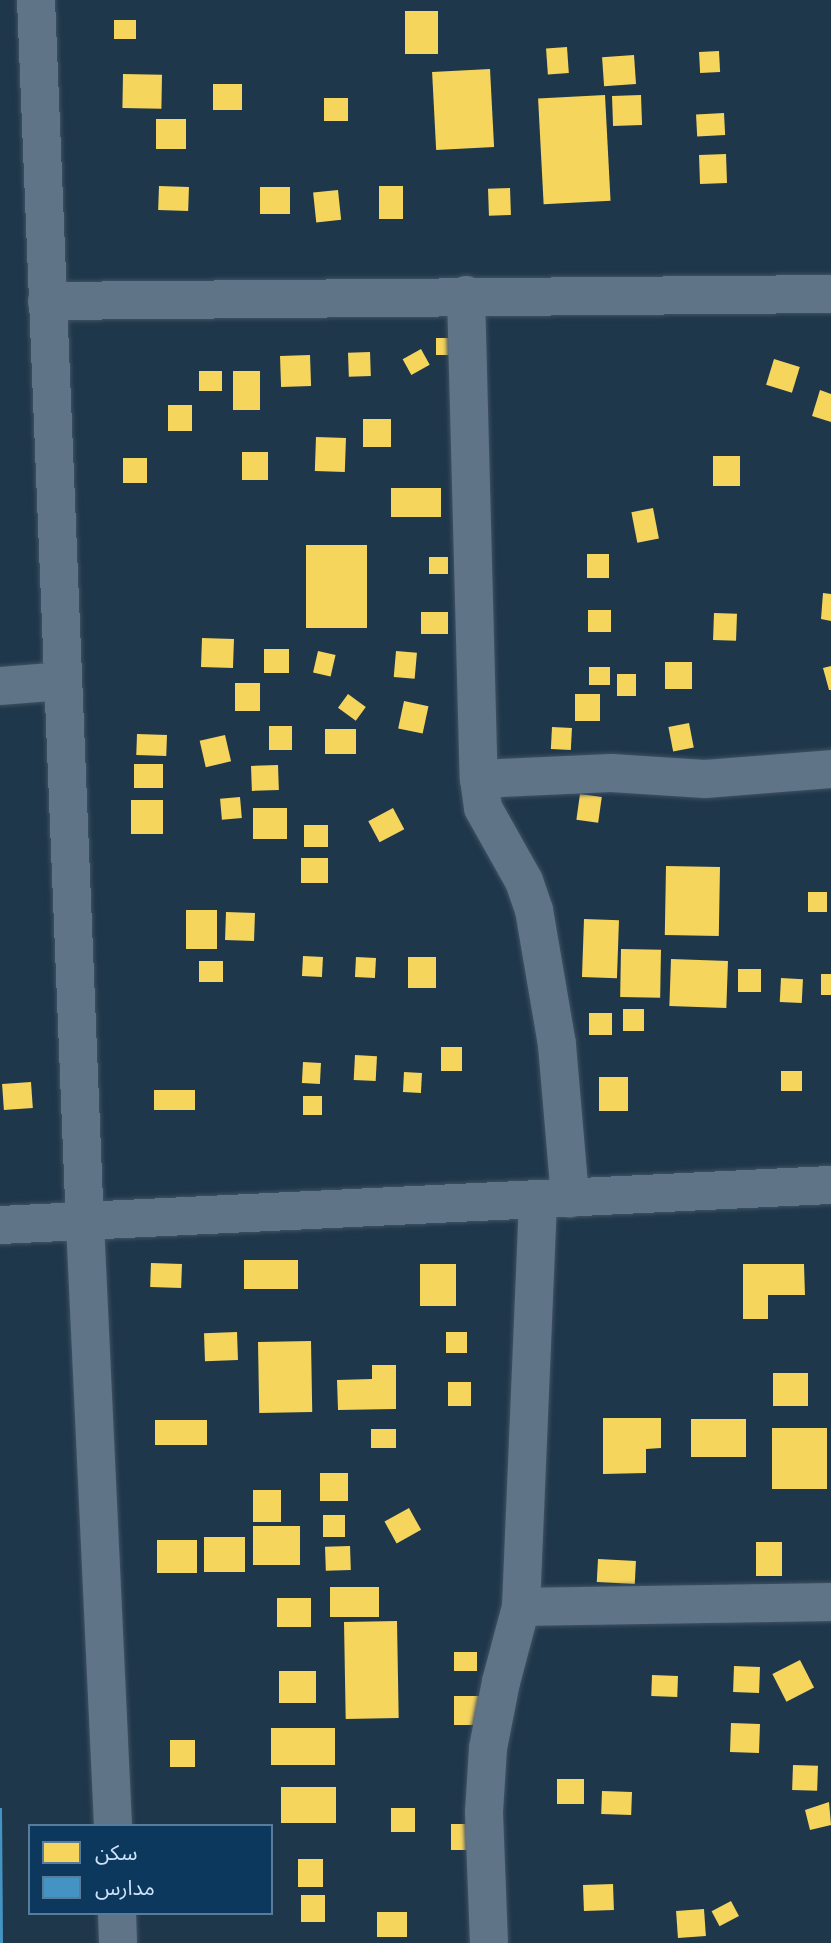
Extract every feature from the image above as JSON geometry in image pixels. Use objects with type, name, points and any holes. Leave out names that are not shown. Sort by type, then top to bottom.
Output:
[{"type":"street","points":[[36,0],[85,1223],[113,1824]]},
{"type":"street","points":[[47,301],[466,295],[831,294]]},
{"type":"street","points":[[466,295],[479,779],[483,808],[524,881],[534,910],[557,1045],[554,1199],[521,1607],[501,1682],[488,1748],[484,1812],[489,1943]]},
{"type":"street","points":[[0,686],[63,681]]},
{"type":"street","points":[[479,779],[611,773],[705,779],[831,769]]},
{"type":"street","points":[[0,1225],[831,1185]]},
{"type":"street","points":[[521,1607],[831,1602]]},
{"type":"street","points":[[117,1915],[118,1943]]},
{"type":"building: سكن","points":[[405,11],[438,11],[438,54],[405,54]]},
{"type":"building: سكن","points":[[114,20],[136,20],[136,39],[114,39]]},
{"type":"building: سكن","points":[[567,47],[569,73],[548,74],[546,48]]},
{"type":"building: سكن","points":[[719,51],[720,72],[700,73],[699,52]]},
{"type":"building: سكن","points":[[634,55],[636,84],[604,86],[602,57]]},
{"type":"building: سكن","points":[[490,69],[494,147],[436,150],[432,72]]},
{"type":"building: سكن","points":[[123,74],[162,75],[161,109],[122,108]]},
{"type":"building: سكن","points":[[213,84],[242,84],[242,110],[213,110]]},
{"type":"building: سكن","points":[[605,95],[611,201],[544,204],[538,99]]},
{"type":"building: سكن","points":[[641,95],[642,125],[613,126],[612,96]]},
{"type":"building: سكن","points":[[324,98],[348,98],[348,121],[324,121]]},
{"type":"building: سكن","points":[[724,113],[725,135],[697,136],[696,114]]},
{"type":"building: سكن","points":[[156,119],[186,119],[186,149],[156,149]]},
{"type":"building: سكن","points":[[726,154],[727,183],[700,184],[699,155]]},
{"type":"building: سكن","points":[[159,186],[189,187],[188,211],[158,210]]},
{"type":"building: سكن","points":[[379,186],[403,186],[403,219],[379,219]]},
{"type":"building: سكن","points":[[260,187],[290,187],[290,214],[260,214]]},
{"type":"building: سكن","points":[[510,188],[511,215],[489,216],[488,189]]},
{"type":"building: سكن","points":[[338,190],[341,220],[316,222],[313,193]]},
{"type":"building: سكن","points":[[436,338],[459,338],[459,355],[436,355]]},
{"type":"building: سكن","points":[[421,349],[430,365],[411,375],[403,359]]},
{"type":"building: سكن","points":[[370,352],[371,376],[349,377],[348,353]]},
{"type":"building: سكن","points":[[310,355],[311,386],[281,387],[280,356]]},
{"type":"building: سكن","points":[[774,359],[800,367],[792,393],[766,385]]},
{"type":"building: سكن","points":[[199,371],[222,371],[222,391],[199,391]]},
{"type":"building: سكن","points":[[233,371],[260,371],[260,410],[233,410]]},
{"type":"building: سكن","points":[[820,390],[831,394],[831,422],[812,416]]},
{"type":"building: سكن","points":[[168,405],[192,405],[192,431],[168,431]]},
{"type":"building: سكن","points":[[363,419],[391,419],[391,447],[363,447]]},
{"type":"building: سكن","points":[[316,437],[346,438],[345,472],[315,471]]},
{"type":"building: سكن","points":[[242,452],[268,452],[268,480],[242,480]]},
{"type":"building: سكن","points":[[713,456],[740,456],[740,486],[713,486]]},
{"type":"building: سكن","points":[[123,458],[147,458],[147,483],[123,483]]},
{"type":"building: سكن","points":[[391,488],[441,488],[441,517],[391,517]]},
{"type":"building: سكن","points":[[653,508],[659,538],[637,543],[631,512]]},
{"type":"building: سكن","points":[[306,545],[367,545],[367,628],[306,628]]},
{"type":"building: سكن","points":[[587,554],[609,554],[609,578],[587,578]]},
{"type":"building: سكن","points":[[429,557],[448,557],[448,574],[429,574]]},
{"type":"building: سكن","points":[[823,593],[831,594],[831,621],[821,619]]},
{"type":"building: سكن","points":[[588,610],[611,610],[611,632],[588,632]]},
{"type":"building: سكن","points":[[421,612],[448,612],[448,634],[421,634]]},
{"type":"building: سكن","points":[[714,613],[737,614],[736,641],[713,640]]},
{"type":"building: سكن","points":[[202,638],[234,639],[233,668],[201,667]]},
{"type":"building: سكن","points":[[264,649],[289,649],[289,673],[264,673]]},
{"type":"building: سكن","points":[[318,651],[336,655],[331,676],[313,672]]},
{"type":"building: سكن","points":[[396,651],[417,653],[415,679],[394,677]]},
{"type":"building: سكن","points":[[665,662],[692,662],[692,689],[665,689]]},
{"type":"building: سكن","points":[[831,666],[831,690],[829,690],[823,668]]},
{"type":"building: سكن","points":[[589,667],[610,667],[610,685],[589,685]]},
{"type":"building: سكن","points":[[617,674],[636,674],[636,696],[617,696]]},
{"type":"building: سكن","points":[[235,683],[260,683],[260,711],[235,711]]},
{"type":"building: سكن","points":[[348,694],[366,707],[356,721],[338,708]]},
{"type":"building: سكن","points":[[575,694],[600,694],[600,721],[575,721]]},
{"type":"building: سكن","points":[[404,701],[428,706],[423,734],[398,728]]},
{"type":"building: سكن","points":[[689,723],[694,748],[673,752],[668,727]]},
{"type":"building: سكن","points":[[269,726],[292,726],[292,750],[269,750]]},
{"type":"building: سكن","points":[[552,727],[572,728],[571,750],[551,749]]},
{"type":"building: سكن","points":[[325,729],[356,729],[356,754],[325,754]]},
{"type":"building: سكن","points":[[137,734],[167,735],[166,756],[136,755]]},
{"type":"building: سكن","points":[[225,735],[231,761],[206,767],[200,741]]},
{"type":"building: سكن","points":[[134,764],[163,764],[163,788],[134,788]]},
{"type":"building: سكن","points":[[278,765],[279,790],[252,791],[251,766]]},
{"type":"building: سكن","points":[[580,794],[602,797],[598,823],[576,820]]},
{"type":"building: سكن","points":[[240,797],[242,818],[222,820],[220,799]]},
{"type":"building: سكن","points":[[131,800],[163,800],[163,834],[131,834]]},
{"type":"building: سكن","points":[[253,808],[287,808],[287,839],[253,839]]},
{"type":"building: سكن","points":[[393,808],[404,829],[380,842],[368,821]]},
{"type":"building: سكن","points":[[304,825],[328,825],[328,847],[304,847]]},
{"type":"building: سكن","points":[[301,858],[328,858],[328,883],[301,883]]},
{"type":"building: سكن","points":[[666,866],[720,867],[719,936],[665,935]]},
{"type":"building: سكن","points":[[808,892],[827,892],[827,912],[808,912]]},
{"type":"building: سكن","points":[[186,910],[217,910],[217,949],[186,949]]},
{"type":"building: سكن","points":[[226,912],[255,913],[254,941],[225,940]]},
{"type":"building: سكن","points":[[584,919],[619,920],[617,978],[582,977]]},
{"type":"building: سكن","points":[[621,949],[661,950],[660,998],[620,997]]},
{"type":"building: سكن","points":[[303,956],[323,957],[322,977],[302,976]]},
{"type":"building: سكن","points":[[356,957],[376,958],[375,978],[355,977]]},
{"type":"building: سكن","points":[[408,957],[436,957],[436,988],[408,988]]},
{"type":"building: سكن","points":[[671,959],[728,961],[726,1008],[669,1006]]},
{"type":"building: سكن","points":[[199,961],[223,961],[223,982],[199,982]]},
{"type":"building: سكن","points":[[738,969],[761,969],[761,992],[738,992]]},
{"type":"building: سكن","points":[[821,974],[831,974],[831,995],[821,995]]},
{"type":"building: سكن","points":[[781,978],[803,979],[802,1003],[780,1002]]},
{"type":"building: سكن","points":[[623,1009],[644,1009],[644,1031],[623,1031]]},
{"type":"building: سكن","points":[[589,1013],[612,1013],[612,1035],[589,1035]]},
{"type":"building: سكن","points":[[441,1047],[462,1047],[462,1071],[441,1071]]},
{"type":"building: سكن","points":[[355,1055],[377,1056],[376,1081],[354,1080]]},
{"type":"building: سكن","points":[[303,1062],[321,1063],[320,1084],[302,1083]]},
{"type":"building: سكن","points":[[781,1071],[802,1071],[802,1091],[781,1091]]},
{"type":"building: سكن","points":[[404,1072],[422,1073],[421,1093],[403,1092]]},
{"type":"building: سكن","points":[[599,1077],[628,1077],[628,1111],[599,1111]]},
{"type":"building: سكن","points":[[31,1082],[33,1108],[4,1110],[2,1084]]},
{"type":"building: سكن","points":[[154,1090],[195,1090],[195,1110],[154,1110]]},
{"type":"building: سكن","points":[[303,1096],[322,1096],[322,1115],[303,1115]]},
{"type":"building: سكن","points":[[244,1260],[298,1260],[298,1289],[244,1289]]},
{"type":"building: سكن","points":[[151,1263],[182,1264],[181,1288],[150,1287]]},
{"type":"building: سكن","points":[[420,1264],[456,1264],[456,1306],[420,1306]]},
{"type":"building: سكن","points":[[743,1264],[804,1264],[805,1295],[768,1295],[768,1319],[743,1319]]},
{"type":"building: سكن","points":[[237,1332],[238,1360],[205,1361],[204,1333]]},
{"type":"building: سكن","points":[[446,1332],[467,1332],[467,1353],[446,1353]]},
{"type":"building: سكن","points":[[311,1341],[312,1412],[259,1413],[258,1342]]},
{"type":"building: سكن","points":[[372,1365],[396,1365],[396,1409],[338,1410],[337,1380],[372,1379]]},
{"type":"building: سكن","points":[[773,1373],[808,1373],[808,1406],[773,1406]]},
{"type":"building: سكن","points":[[448,1382],[471,1382],[471,1406],[448,1406]]},
{"type":"building: سكن","points":[[603,1418],[661,1418],[661,1448],[646,1449],[646,1473],[603,1474]]},
{"type":"building: سكن","points":[[691,1419],[746,1419],[746,1457],[691,1457]]},
{"type":"building: سكن","points":[[155,1420],[207,1420],[207,1445],[155,1445]]},
{"type":"building: سكن","points":[[772,1428],[827,1428],[827,1489],[772,1489]]},
{"type":"building: سكن","points":[[371,1429],[396,1429],[396,1448],[371,1448]]},
{"type":"building: سكن","points":[[320,1473],[348,1473],[348,1501],[320,1501]]},
{"type":"building: سكن","points":[[253,1490],[281,1490],[281,1522],[253,1522]]},
{"type":"building: سكن","points":[[409,1508],[421,1530],[397,1543],[385,1522]]},
{"type":"building: سكن","points":[[323,1515],[345,1515],[345,1537],[323,1537]]},
{"type":"building: سكن","points":[[253,1526],[300,1526],[300,1565],[253,1565]]},
{"type":"building: سكن","points":[[204,1537],[245,1537],[245,1572],[204,1572]]},
{"type":"building: سكن","points":[[157,1540],[197,1540],[197,1573],[157,1573]]},
{"type":"building: سكن","points":[[756,1542],[782,1542],[782,1576],[756,1576]]},
{"type":"building: سكن","points":[[350,1546],[351,1570],[326,1571],[325,1547]]},
{"type":"building: سكن","points":[[598,1559],[636,1561],[635,1584],[597,1582]]},
{"type":"building: سكن","points":[[330,1587],[379,1587],[379,1617],[330,1617]]},
{"type":"building: سكن","points":[[277,1598],[311,1598],[311,1627],[277,1627]]},
{"type":"building: سكن","points":[[397,1621],[399,1718],[346,1719],[344,1622]]},
{"type":"building: سكن","points":[[454,1652],[477,1652],[477,1671],[454,1671]]},
{"type":"building: سكن","points":[[800,1660],[814,1688],[786,1702],[772,1674]]},
{"type":"building: سكن","points":[[734,1666],[760,1667],[759,1693],[733,1692]]},
{"type":"building: سكن","points":[[279,1671],[316,1671],[316,1703],[279,1703]]},
{"type":"building: سكن","points":[[652,1675],[678,1676],[677,1697],[651,1696]]},
{"type":"building: سكن","points":[[454,1696],[482,1696],[482,1725],[454,1725]]},
{"type":"building: سكن","points":[[731,1723],[760,1724],[759,1753],[730,1752]]},
{"type":"building: سكن","points":[[271,1728],[335,1728],[335,1765],[271,1765]]},
{"type":"building: سكن","points":[[170,1740],[195,1740],[195,1767],[170,1767]]},
{"type":"building: سكن","points":[[793,1765],[818,1766],[817,1791],[792,1790]]},
{"type":"building: سكن","points":[[557,1779],[584,1779],[584,1804],[557,1804]]},
{"type":"building: سكن","points":[[281,1787],[336,1787],[336,1823],[281,1823]]},
{"type":"building: سكن","points":[[602,1791],[632,1792],[631,1815],[601,1814]]},
{"type":"building: سكن","points":[[829,1802],[831,1825],[810,1830],[805,1810]]},
{"type":"building: سكن","points":[[391,1808],[415,1808],[415,1832],[391,1832]]},
{"type":"building: سكن","points":[[451,1824],[473,1824],[473,1850],[451,1850]]},
{"type":"building: سكن","points":[[298,1859],[323,1859],[323,1887],[298,1887]]},
{"type":"building: سكن","points":[[613,1884],[614,1910],[584,1911],[583,1885]]},
{"type":"building: سكن","points":[[301,1895],[325,1895],[325,1922],[301,1922]]},
{"type":"building: سكن","points":[[731,1901],[739,1916],[720,1926],[712,1911]]},
{"type":"building: سكن","points":[[704,1909],[706,1936],[678,1938],[676,1911]]},
{"type":"building: سكن","points":[[377,1912],[407,1912],[407,1937],[377,1937]]},
{"type":"building: مدارس","points":[[2,1808],[3,1943],[0,1943]]}]
